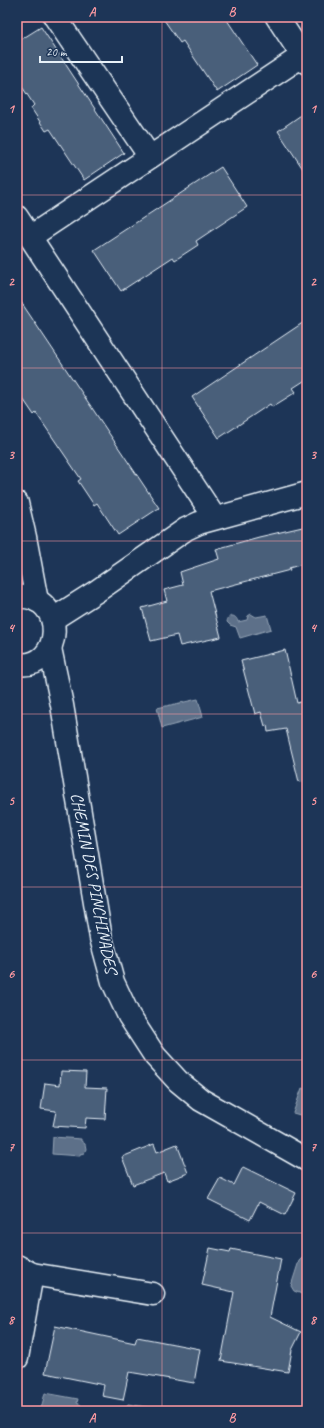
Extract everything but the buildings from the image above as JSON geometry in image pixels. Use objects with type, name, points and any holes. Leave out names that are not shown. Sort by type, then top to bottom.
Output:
[{"type":"street","points":[[55,17],[150,157]]},
{"type":"street","points":[[30,237],[150,157],[305,59],[284,19]]},
{"type":"street","points":[[17,217],[215,518]]},
{"type":"street","points":[[53,619],[97,591],[186,529],[215,518],[307,493]]},
{"type":"street","points":[[17,503],[25,537],[27,599],[44,606],[53,619],[55,630],[54,640],[45,655],[37,661],[23,664]]},
{"type":"street","points":[[17,564],[25,537]]},
{"type":"street","name":"CHEMIN DES PINCHINADES","points":[[50,648],[62,705],[101,938],[113,982],[128,1016],[155,1056],[178,1081],[201,1100],[307,1160]]},
{"type":"street","name":"CHEMIN DES PINCHINADES","points":[[23,664],[47,683],[62,705]]},
{"type":"street","points":[[17,1358],[24,1270],[153,1294]]},
{"type":"water","points":[[251,614],[256,617],[267,615],[271,629],[240,638],[236,627],[227,622],[228,619],[230,616],[234,616],[238,622],[247,620],[248,616]]},
{"type":"water","points":[[198,699],[203,717],[162,728],[157,708]]},
{"type":"water","points":[[302,1088],[307,1090],[307,1117],[293,1113]]},
{"type":"water","points":[[53,1137],[81,1139],[81,1141],[85,1144],[86,1149],[84,1153],[80,1154],[80,1156],[52,1154]]},
{"type":"water","points":[[302,1258],[307,1260],[307,1290],[302,1294],[294,1291],[291,1286],[299,1261]]},
{"type":"water","points":[[45,1393],[78,1399],[77,1403],[81,1405],[80,1411],[52,1411],[41,1409]]},
{"type":"water","points":[[128,1404],[163,1410],[163,1411],[121,1411]]}]
